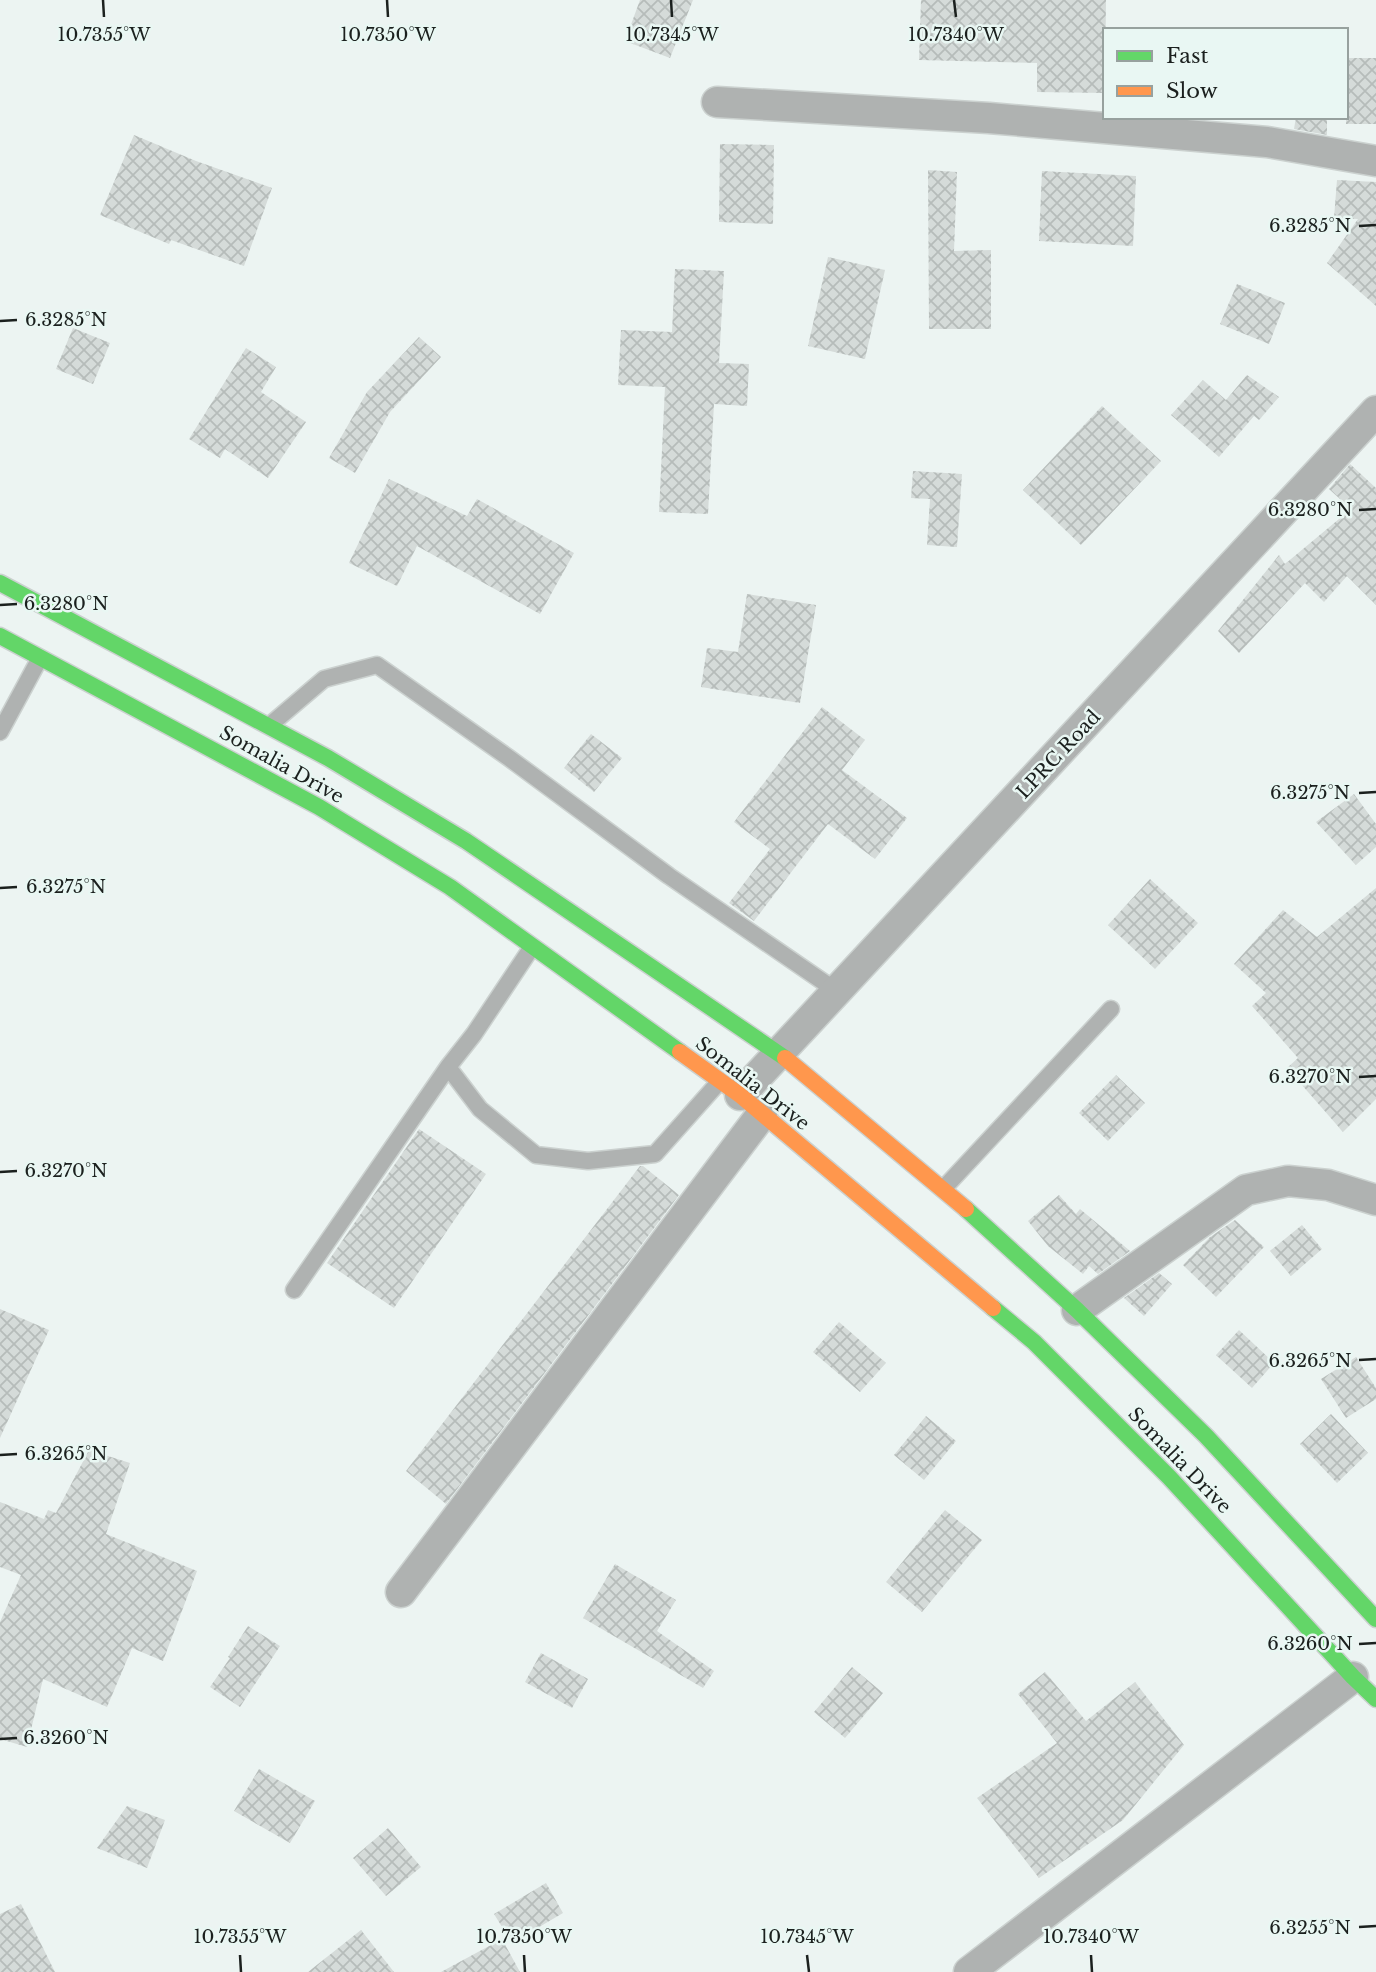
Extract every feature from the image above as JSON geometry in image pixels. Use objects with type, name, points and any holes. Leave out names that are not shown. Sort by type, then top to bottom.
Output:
[{"type":"main road","name":"Somalia Drive","points":[[0,583],[328,758],[466,841],[780,1054],[944,1188],[1077,1310],[1206,1436],[1376,1619]]},
{"type":"main road","name":"Somalia Drive","points":[[0,636],[318,807],[450,887],[740,1096],[1034,1342],[1169,1477],[1376,1699]]},
{"type":"street","points":[[717,102],[989,118],[1267,142],[1376,161]]},
{"type":"street","name":"LPRC Road","points":[[401,1592],[740,1096],[1376,411]]},
{"type":"street","points":[[1077,1310],[1246,1190],[1288,1181],[1328,1185],[1376,1200]]},
{"type":"street","points":[[969,1972],[1353,1677]]},
{"type":"lane","points":[[0,732],[40,658]]},
{"type":"lane","points":[[268,726],[324,679],[377,665],[669,876],[838,992]]},
{"type":"lane","points":[[295,1290],[532,947]]},
{"type":"lane","points":[[944,1188],[1111,1009]]},
{"type":"lane","points":[[449,1067],[480,1109],[536,1155],[589,1161],[655,1154],[740,1096]]},
{"type":"building","points":[[640,0],[693,0],[670,58],[625,41]]},
{"type":"building","points":[[921,0],[1106,0],[1103,93],[1037,92],[1037,63],[919,60]]},
{"type":"building","points":[[1348,58],[1376,58],[1376,124],[1346,124]]},
{"type":"building","points":[[1296,119],[1327,119],[1327,135],[1294,129]]},
{"type":"building","points":[[134,135],[272,188],[244,266],[171,240],[169,244],[100,215]]},
{"type":"building","points":[[720,144],[774,145],[773,224],[719,222]]},
{"type":"building","points":[[928,170],[957,172],[954,251],[991,250],[991,329],[929,329]]},
{"type":"building","points":[[1042,171],[1136,176],[1133,246],[1039,241]]},
{"type":"building","points":[[1337,180],[1376,182],[1376,306],[1327,263],[1358,219],[1334,218]]},
{"type":"building","points":[[828,257],[885,270],[865,359],[808,346]]},
{"type":"building","points":[[675,269],[724,271],[719,363],[749,364],[747,406],[714,404],[708,514],[659,512],[665,387],[618,385],[621,330],[672,332]]},
{"type":"building","points":[[1237,284],[1285,303],[1269,344],[1220,324]]},
{"type":"building","points":[[73,328],[110,343],[93,384],[56,369]]},
{"type":"building","points":[[419,337],[441,357],[390,412],[355,473],[329,458],[367,392]]},
{"type":"building","points":[[246,348],[276,367],[261,392],[306,422],[268,478],[225,449],[220,458],[189,439]]},
{"type":"building","points":[[1247,375],[1279,397],[1259,420],[1254,416],[1219,457],[1171,415],[1203,380],[1226,400]]},
{"type":"building","points":[[1102,406],[1161,461],[1081,545],[1023,490]]},
{"type":"building","points":[[1350,464],[1376,488],[1376,605],[1347,576],[1324,602],[1305,583],[1239,653],[1218,631],[1279,555],[1285,564],[1351,509],[1329,489]]},
{"type":"building","points":[[913,471],[962,474],[957,547],[927,545],[930,499],[911,498]]},
{"type":"building","points":[[389,479],[467,516],[477,499],[574,553],[540,614],[417,546],[397,586],[349,563]]},
{"type":"building","points":[[747,594],[816,605],[800,703],[701,687],[707,648],[738,652]]},
{"type":"building","points":[[822,707],[865,740],[842,770],[907,818],[875,859],[828,824],[754,921],[729,903],[770,849],[734,822]]},
{"type":"building","points":[[591,734],[622,758],[594,792],[564,768]]},
{"type":"building","points":[[1354,794],[1376,824],[1376,847],[1356,865],[1316,822]]},
{"type":"building","points":[[1150,879],[1198,923],[1155,969],[1108,925]]},
{"type":"building","points":[[1376,888],[1376,1099],[1343,1132],[1287,1068],[1298,1058],[1252,1006],[1266,993],[1234,964],[1283,910],[1317,937]]},
{"type":"building","points":[[1116,1075],[1145,1103],[1108,1141],[1079,1113]]},
{"type":"building","points":[[419,1129],[486,1174],[394,1308],[327,1263]]},
{"type":"building","points":[[640,1166],[679,1195],[446,1504],[406,1471]]},
{"type":"building","points":[[1059,1195],[1076,1214],[1080,1209],[1130,1251],[1098,1274],[1089,1266],[1083,1274],[1048,1246],[1028,1221]]},
{"type":"building","points":[[1235,1220],[1264,1247],[1216,1297],[1183,1265],[1210,1237]]},
{"type":"building","points":[[1302,1225],[1322,1249],[1291,1276],[1270,1251]]},
{"type":"building","points":[[1159,1273],[1172,1284],[1144,1316],[1124,1298]]},
{"type":"building","points":[[0,1309],[49,1330],[0,1438]]},
{"type":"building","points":[[839,1322],[886,1363],[860,1392],[813,1352]]},
{"type":"building","points":[[1239,1330],[1274,1363],[1252,1388],[1216,1355]]},
{"type":"building","points":[[1356,1357],[1376,1388],[1376,1399],[1346,1418],[1321,1379]]},
{"type":"building","points":[[1331,1414],[1368,1453],[1337,1483],[1300,1444]]},
{"type":"building","points":[[926,1416],[956,1441],[924,1480],[894,1455]]},
{"type":"building","points":[[89,1450],[130,1463],[106,1534],[197,1571],[163,1661],[132,1648],[107,1707],[43,1679],[27,1747],[0,1739],[0,1622],[21,1575],[0,1567],[0,1502],[44,1519],[48,1510],[56,1513]]},
{"type":"building","points":[[945,1510],[982,1540],[922,1612],[886,1582]]},
{"type":"building","points":[[615,1564],[676,1600],[657,1631],[714,1671],[703,1688],[583,1618]]},
{"type":"building","points":[[248,1626],[280,1646],[240,1707],[210,1687]]},
{"type":"building","points":[[541,1653],[588,1679],[572,1708],[525,1682]]},
{"type":"building","points":[[852,1667],[883,1693],[845,1738],[814,1712]]},
{"type":"building","points":[[1045,1672],[1086,1721],[1135,1682],[1184,1745],[1123,1820],[1039,1878],[977,1798],[1057,1743],[1018,1694]]},
{"type":"building","points":[[259,1769],[315,1801],[290,1843],[234,1811]]},
{"type":"building","points":[[127,1806],[165,1820],[147,1868],[97,1848]]},
{"type":"building","points":[[388,1828],[421,1867],[386,1896],[353,1858]]},
{"type":"building","points":[[546,1883],[563,1913],[512,1943],[494,1914]]},
{"type":"building","points":[[21,1904],[55,1972],[0,1972],[0,1914]]},
{"type":"building","points":[[361,1930],[394,1972],[308,1972]]},
{"type":"building","points":[[502,1939],[520,1972],[441,1972]]},
{"type":"traffic: fast","points":[[0,583],[328,758],[466,841],[785,1058]]},
{"type":"traffic: fast","points":[[0,636],[319,807],[450,887],[680,1052]]},
{"type":"traffic: fast","points":[[966,1209],[1077,1310],[1206,1436],[1376,1619]]},
{"type":"traffic: fast","points":[[993,1308],[1034,1342],[1169,1477],[1376,1699]]},
{"type":"traffic: slow","points":[[680,1052],[740,1095],[993,1308]]},
{"type":"traffic: slow","points":[[785,1058],[966,1209]]}]
